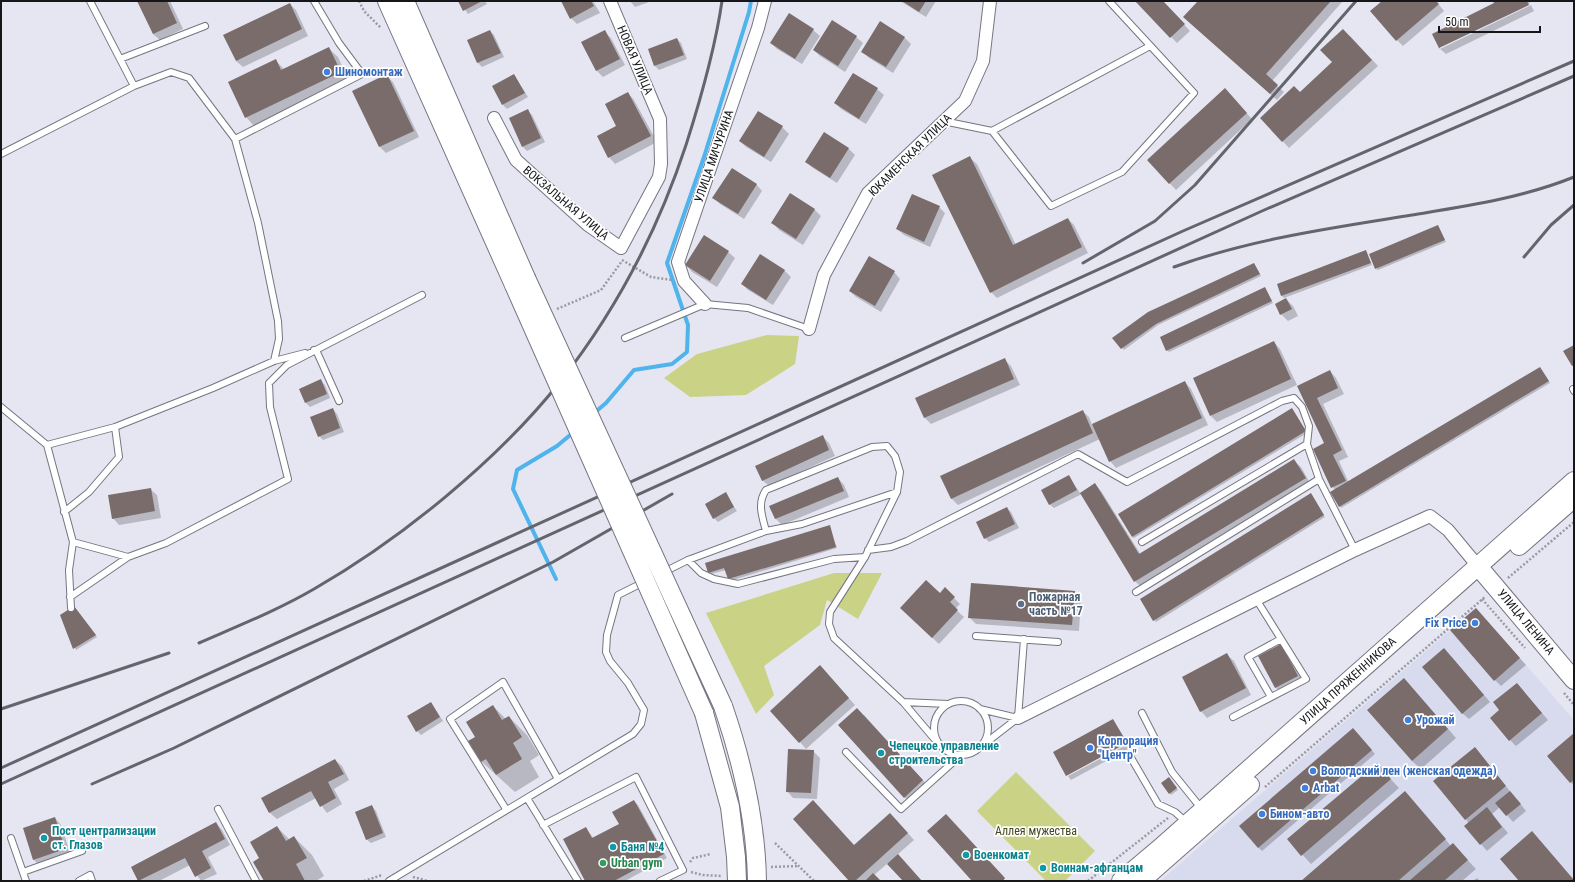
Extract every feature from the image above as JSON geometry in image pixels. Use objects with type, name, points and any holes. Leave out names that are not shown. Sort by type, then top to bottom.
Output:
[{"type":"main road","points":[[387,1],[723,706],[739,758],[750,810],[757,881]]},
{"type":"main road","points":[[405,1],[520,281],[704,713],[730,807],[736,857],[729,878]]},
{"type":"main road","name":"УЛИЦА ПРЯЖЕННИКОВА","points":[[1120,881],[1186,823],[1207,815],[1481,570],[1574,481]]},
{"type":"main road","name":"УЛИЦА ПРЯЖЕННИКОВА","points":[[1481,570],[1574,498]]},
{"type":"main road","name":"УЛИЦА ЛЕНИНА","points":[[1481,570],[1574,680]]},
{"type":"main road","name":"УЛИЦА ПРЯЖЕННИКОВА","points":[[1141,881],[1186,823]]},
{"type":"street","name":"НОВАЯ УЛИЦА","points":[[610,1],[660,119]]},
{"type":"street","name":"УЛИЦА МИЧУРИНА","points":[[705,304],[684,282],[678,262],[758,28],[765,1]]},
{"type":"street","name":"ЮКАМЕНСКАЯ УЛИЦА","points":[[809,330],[824,275],[868,193],[965,100],[983,61],[990,1]]},
{"type":"street","name":"ВОКЗАЛЬНАЯ УЛИЦА","points":[[494,118],[516,160],[588,225],[621,248],[659,177],[661,142],[660,119]]},
{"type":"street","points":[[1018,718],[1355,550],[1430,516],[1448,530],[1481,570]]},
{"type":"lane","points":[[90,1],[134,86]]},
{"type":"lane","points":[[235,139],[362,74],[339,43],[314,1]]},
{"type":"lane","points":[[992,131],[1051,206],[1122,172],[1194,93],[1109,1]]},
{"type":"lane","points":[[120,59],[205,26]]},
{"type":"lane","points":[[943,121],[992,131],[1150,46]]},
{"type":"lane","points":[[1,154],[134,86],[171,72],[189,78],[235,139],[258,223],[278,321],[279,339],[274,361]]},
{"type":"lane","points":[[70,597],[128,557],[166,542],[288,479],[270,407],[269,383],[287,365],[422,295]]},
{"type":"lane","points":[[625,338],[705,304],[748,308],[809,330]]},
{"type":"lane","points":[[47,445],[115,427],[213,388],[274,361],[316,350]]},
{"type":"lane","points":[[316,350],[338,401]]},
{"type":"lane","points":[[868,550],[891,547],[907,541],[1078,454],[1127,482],[1282,401],[1294,398],[1302,407],[1309,426],[1307,444],[1319,479],[1355,550]]},
{"type":"lane","points":[[1,407],[47,445],[73,542],[69,570],[71,608]]},
{"type":"lane","points":[[64,512],[89,492],[120,457],[115,427]]},
{"type":"lane","points":[[1142,542],[1307,444]]},
{"type":"lane","points":[[766,531],[762,513],[761,498],[766,490],[872,447],[887,446],[896,456],[900,472],[897,492],[865,557],[830,612],[829,624],[834,638],[903,702],[944,749],[952,754],[961,755],[970,753],[1018,718],[1024,639]]},
{"type":"lane","points":[[1136,592],[1319,479]]},
{"type":"lane","points":[[389,881],[506,809],[527,798],[633,734],[641,724],[644,710],[628,683],[610,661],[606,652],[607,635],[618,596],[632,587],[688,560],[766,531],[802,524],[897,492]]},
{"type":"lane","points":[[73,542],[128,557]]},
{"type":"lane","points":[[688,560],[701,572],[714,579],[738,584],[834,559],[865,557]]},
{"type":"lane","points":[[1233,717],[1306,679],[1256,600]]},
{"type":"lane","points":[[976,636],[1058,642]]},
{"type":"lane","points":[[1271,697],[1248,658],[1281,639]]},
{"type":"lane","points":[[506,809],[450,718],[503,682],[558,779]]},
{"type":"lane","points":[[903,702],[948,704],[965,701],[973,704],[980,709],[985,716],[988,733],[984,742],[978,748]]},
{"type":"lane","points":[[938,742],[934,733],[934,724],[941,709],[948,704]]},
{"type":"lane","points":[[980,709],[1018,718]]},
{"type":"lane","points":[[1142,713],[1172,772],[1207,815]]},
{"type":"lane","points":[[846,752],[901,809],[961,755]]},
{"type":"lane","points":[[1130,756],[1158,804],[1186,823]]},
{"type":"lane","points":[[543,825],[636,777],[683,870],[660,881]]},
{"type":"lane","points":[[527,798],[578,881]]},
{"type":"lane","points":[[218,809],[256,881]]},
{"type":"lane","points":[[11,838],[26,881]]},
{"type":"lane","points":[[23,872],[82,851]]},
{"type":"lane","points":[[79,881],[90,875],[92,881]]},
{"type":"path","points":[[553,310],[601,290],[622,261],[621,248]]},
{"type":"path","points":[[622,261],[651,277],[684,282]]},
{"type":"path","points":[[1265,788],[1574,522]]},
{"type":"path","points":[[1088,881],[1186,823]]},
{"type":"path","points":[[775,843],[814,881]]},
{"type":"path","points":[[683,870],[693,858],[711,854]]},
{"type":"path","points":[[770,867],[799,866]]},
{"type":"path","points":[[703,875],[729,878]]},
{"type":"shaded area","points":[[1476,608],[1574,720],[1574,881],[1160,881]]},
{"type":"green space","points":[[767,335],[799,336],[795,364],[746,395],[690,397],[664,378],[697,354]]},
{"type":"green space","points":[[834,573],[882,573],[858,619],[827,600],[820,625],[764,666],[774,695],[756,714],[706,613]]},
{"type":"green space","name":"Аллея мужества","points":[[1016,772],[1095,851],[1065,881],[1046,881],[977,811]]},
{"type":"building","points":[[137,1],[167,1],[177,23],[153,34]]},
{"type":"building","points":[[458,1],[482,1],[463,11]]},
{"type":"building","points":[[561,1],[591,1],[594,6],[570,19]]},
{"type":"building","points":[[902,1],[926,1],[919,12]]},
{"type":"building","points":[[1135,1],[1163,1],[1185,24],[1170,38]]},
{"type":"building","points":[[1198,1],[1331,1],[1266,74],[1278,85],[1270,94],[1183,17]]},
{"type":"building","points":[[1382,1],[1436,1],[1439,4],[1396,41],[1370,11]]},
{"type":"building","points":[[1493,1],[1527,1],[1529,5],[1439,48],[1432,34],[1494,3]]},
{"type":"building","points":[[290,3],[302,29],[236,61],[223,35]]},
{"type":"building","points":[[789,13],[814,29],[795,59],[770,43]]},
{"type":"building","points":[[832,20],[857,36],[838,66],[813,50]]},
{"type":"building","points":[[880,21],[905,37],[886,67],[861,52]]},
{"type":"building","points":[[1343,29],[1372,60],[1282,142],[1260,118],[1294,86],[1300,92],[1332,62],[1320,50]]},
{"type":"building","points":[[490,30],[501,53],[477,63],[467,40]]},
{"type":"building","points":[[605,30],[620,59],[596,71],[581,42]]},
{"type":"building","points":[[677,38],[684,55],[654,66],[648,49]]},
{"type":"building","points":[[329,47],[341,72],[245,118],[228,82],[276,59],[281,70]]},
{"type":"building","points":[[853,73],[878,88],[859,119],[834,103]]},
{"type":"building","points":[[387,74],[414,131],[379,147],[352,91]]},
{"type":"building","points":[[514,74],[525,93],[502,105],[492,86]]},
{"type":"building","points":[[1225,88],[1247,113],[1169,184],[1147,160]]},
{"type":"building","points":[[628,92],[651,136],[608,158],[597,136],[616,126],[605,104]]},
{"type":"building","points":[[528,109],[541,138],[522,147],[509,118]]},
{"type":"building","points":[[758,111],[783,126],[764,157],[739,141]]},
{"type":"building","points":[[824,132],[849,148],[830,178],[805,162]]},
{"type":"building","points":[[970,156],[1013,245],[1068,218],[1082,247],[990,293],[932,175]]},
{"type":"building","points":[[732,168],[757,184],[738,214],[712,198]]},
{"type":"building","points":[[790,193],[815,209],[796,239],[771,223]]},
{"type":"building","points":[[912,194],[940,206],[924,242],[896,229]]},
{"type":"building","points":[[1438,225],[1445,240],[1375,269],[1369,254]]},
{"type":"building","points":[[704,235],[729,251],[710,281],[685,265]]},
{"type":"building","points":[[1366,250],[1371,263],[1281,296],[1277,284]]},
{"type":"building","points":[[760,254],[785,270],[766,300],[741,284]]},
{"type":"building","points":[[869,256],[895,271],[875,306],[849,291]]},
{"type":"building","points":[[1254,263],[1260,274],[1156,324],[1121,349],[1112,338],[1148,312]]},
{"type":"building","points":[[1265,287],[1272,301],[1166,351],[1160,337]]},
{"type":"building","points":[[1286,298],[1292,309],[1280,315],[1275,304]]},
{"type":"building","points":[[1274,341],[1291,379],[1210,416],[1193,378]]},
{"type":"building","points":[[1574,345],[1574,365],[1572,366],[1563,351]]},
{"type":"building","points":[[1005,358],[1014,379],[924,418],[915,398]]},
{"type":"building","points":[[1540,367],[1549,381],[1339,507],[1330,492]]},
{"type":"building","points":[[1330,370],[1338,388],[1317,398],[1342,450],[1333,455],[1346,481],[1331,488],[1313,449],[1324,443],[1297,386]]},
{"type":"building","points":[[321,379],[327,394],[305,403],[299,389]]},
{"type":"building","points":[[1185,381],[1202,418],[1109,462],[1092,424]]},
{"type":"building","points":[[333,408],[340,428],[318,437],[310,417]]},
{"type":"building","points":[[1292,408],[1306,431],[1132,537],[1118,514]]},
{"type":"building","points":[[1083,410],[1093,433],[951,499],[940,476]]},
{"type":"building","points":[[823,435],[829,450],[762,481],[755,466]]},
{"type":"building","points":[[1294,459],[1306,478],[1134,582],[1080,493],[1095,483],[1139,554]]},
{"type":"building","points":[[1069,475],[1077,490],[1049,505],[1041,490]]},
{"type":"building","points":[[838,477],[844,491],[775,519],[769,506]]},
{"type":"building","points":[[151,488],[155,511],[112,519],[108,495]]},
{"type":"building","points":[[726,492],[734,507],[713,519],[705,504]]},
{"type":"building","points":[[1311,493],[1324,515],[1153,621],[1140,599]]},
{"type":"building","points":[[1007,507],[1015,524],[984,539],[976,522]]},
{"type":"building","points":[[830,525],[836,547],[728,579],[724,568],[708,573],[705,563]]},
{"type":"building","points":[[926,580],[940,593],[945,587],[955,597],[950,602],[958,610],[932,638],[900,608]]},
{"type":"building","name":"Пожарная часть №17","points":[[971,583],[1075,591],[1072,625],[968,618]]},
{"type":"building","points":[[74,606],[96,635],[73,649],[60,615]]},
{"type":"building","points":[[1476,608],[1520,658],[1494,681],[1450,630]]},
{"type":"building","points":[[1281,644],[1298,676],[1275,688],[1258,656]]},
{"type":"building","points":[[1444,648],[1484,695],[1462,714],[1422,667]]},
{"type":"building","points":[[1227,653],[1246,688],[1200,712],[1182,677]]},
{"type":"building","points":[[820,665],[849,698],[799,743],[770,711]]},
{"type":"building","name":"Урожай","points":[[1404,678],[1448,729],[1412,761],[1367,710]]},
{"type":"building","points":[[1517,683],[1542,713],[1509,741],[1490,718],[1499,710],[1493,702]]},
{"type":"building","points":[[431,702],[440,717],[416,732],[407,716]]},
{"type":"building","points":[[493,705],[502,720],[509,716],[522,737],[513,743],[522,759],[496,775],[486,759],[481,762],[468,741],[475,737],[466,722]]},
{"type":"building","name":"Чепецкое управление строительства","points":[[857,708],[923,780],[904,798],[838,725]]},
{"type":"building","name":"Корпорация \"Центр\"","points":[[1113,719],[1127,743],[1066,776],[1053,752]]},
{"type":"building","name":"Arbat","points":[[1353,728],[1372,750],[1258,848],[1239,826]]},
{"type":"building","points":[[1574,733],[1574,780],[1570,783],[1547,756]]},
{"type":"building","points":[[1475,747],[1506,786],[1465,820],[1433,781]]},
{"type":"building","points":[[788,749],[814,750],[811,793],[786,792]]},
{"type":"building","points":[[335,759],[344,774],[328,782],[336,798],[320,807],[311,791],[269,813],[261,798]]},
{"type":"building","points":[[1377,763],[1391,779],[1301,856],[1287,839]]},
{"type":"building","points":[[1169,777],[1177,788],[1169,794],[1161,783]]},
{"type":"building","points":[[1405,791],[1446,839],[1398,881],[1301,881]]},
{"type":"building","points":[[1510,791],[1521,804],[1506,816],[1495,803]]},
{"type":"building","name":"Баня №4","points":[[634,800],[664,854],[614,881],[585,881],[563,839],[586,827],[592,838],[619,824],[612,812]]},
{"type":"building","points":[[813,800],[854,845],[890,813],[908,833],[855,881],[849,881],[793,819]]},
{"type":"building","points":[[372,805],[383,833],[366,840],[355,812]]},
{"type":"building","points":[[1487,807],[1502,827],[1480,845],[1464,826]]},
{"type":"building","name":"Военкомат","points":[[946,814],[1005,878],[1003,881],[972,881],[927,831]]},
{"type":"building","name":"Пост централизации ст. Глазов","points":[[55,817],[65,849],[33,860],[23,828]]},
{"type":"building","points":[[216,822],[225,839],[202,851],[211,868],[195,877],[185,858],[138,881],[131,867]]},
{"type":"building","points":[[277,826],[286,841],[294,836],[307,858],[296,864],[305,881],[264,881],[253,862],[259,858],[250,842]]},
{"type":"building","points":[[1532,831],[1574,881],[1519,881],[1500,859]]},
{"type":"building","points":[[1453,843],[1468,860],[1444,881],[1409,881]]},
{"type":"building","points":[[898,854],[922,881],[903,881],[887,864]]},
{"type":"building","points":[[873,873],[881,881],[865,881]]},
{"type":"waterway","points":[[593,414],[606,403],[634,370],[672,364],[687,352],[688,325],[667,263],[704,157],[749,12],[751,1]]},
{"type":"waterway","points":[[556,579],[513,489],[517,470],[557,446],[575,431]]},
{"type":"railway","points":[[199,643],[258,618],[300,597],[380,547],[446,496],[477,469],[535,412],[560,382],[580,355],[617,299],[662,208],[675,177],[702,92],[716,38],[722,1]]},
{"type":"railway","points":[[1083,263],[1155,221],[1195,185],[1356,1]]},
{"type":"railway","points":[[1,768],[1183,231],[1574,61]]},
{"type":"railway","points":[[1,784],[1262,211],[1574,76]]},
{"type":"railway","points":[[1174,267],[1232,249],[1292,235],[1453,208],[1514,196],[1534,191],[1574,177]]},
{"type":"railway","points":[[1524,257],[1551,225],[1574,205]]},
{"type":"railway","points":[[92,784],[174,748],[553,562],[672,494]]},
{"type":"railway","points":[[1,709],[169,653]]},
{"type":"place","name":"Шиномонтаж","points":[[327,72]]},
{"type":"place","name":"Пожарная часть №17","points":[[1021,604]]},
{"type":"place","name":"Fix Price","points":[[1475,623]]},
{"type":"place","name":"Урожай","points":[[1408,720]]},
{"type":"place","name":"Корпорация \"Центр\"","points":[[1090,748]]},
{"type":"place","name":"Чепецкое управление строительства","points":[[881,753]]},
{"type":"place","name":"Вологдский лен (женская одежда)","points":[[1313,771]]},
{"type":"place","name":"Arbat","points":[[1305,788]]},
{"type":"place","name":"Бином-авто","points":[[1262,814]]},
{"type":"place","name":"Пост централизации ст. Глазов","points":[[44,838]]},
{"type":"place","name":"Баня №4","points":[[613,847]]},
{"type":"place","name":"Военкомат","points":[[966,855]]},
{"type":"place","name":"Urban gym","points":[[603,863]]},
{"type":"place","name":"Воинам-афганцам","points":[[1043,868]]}]
